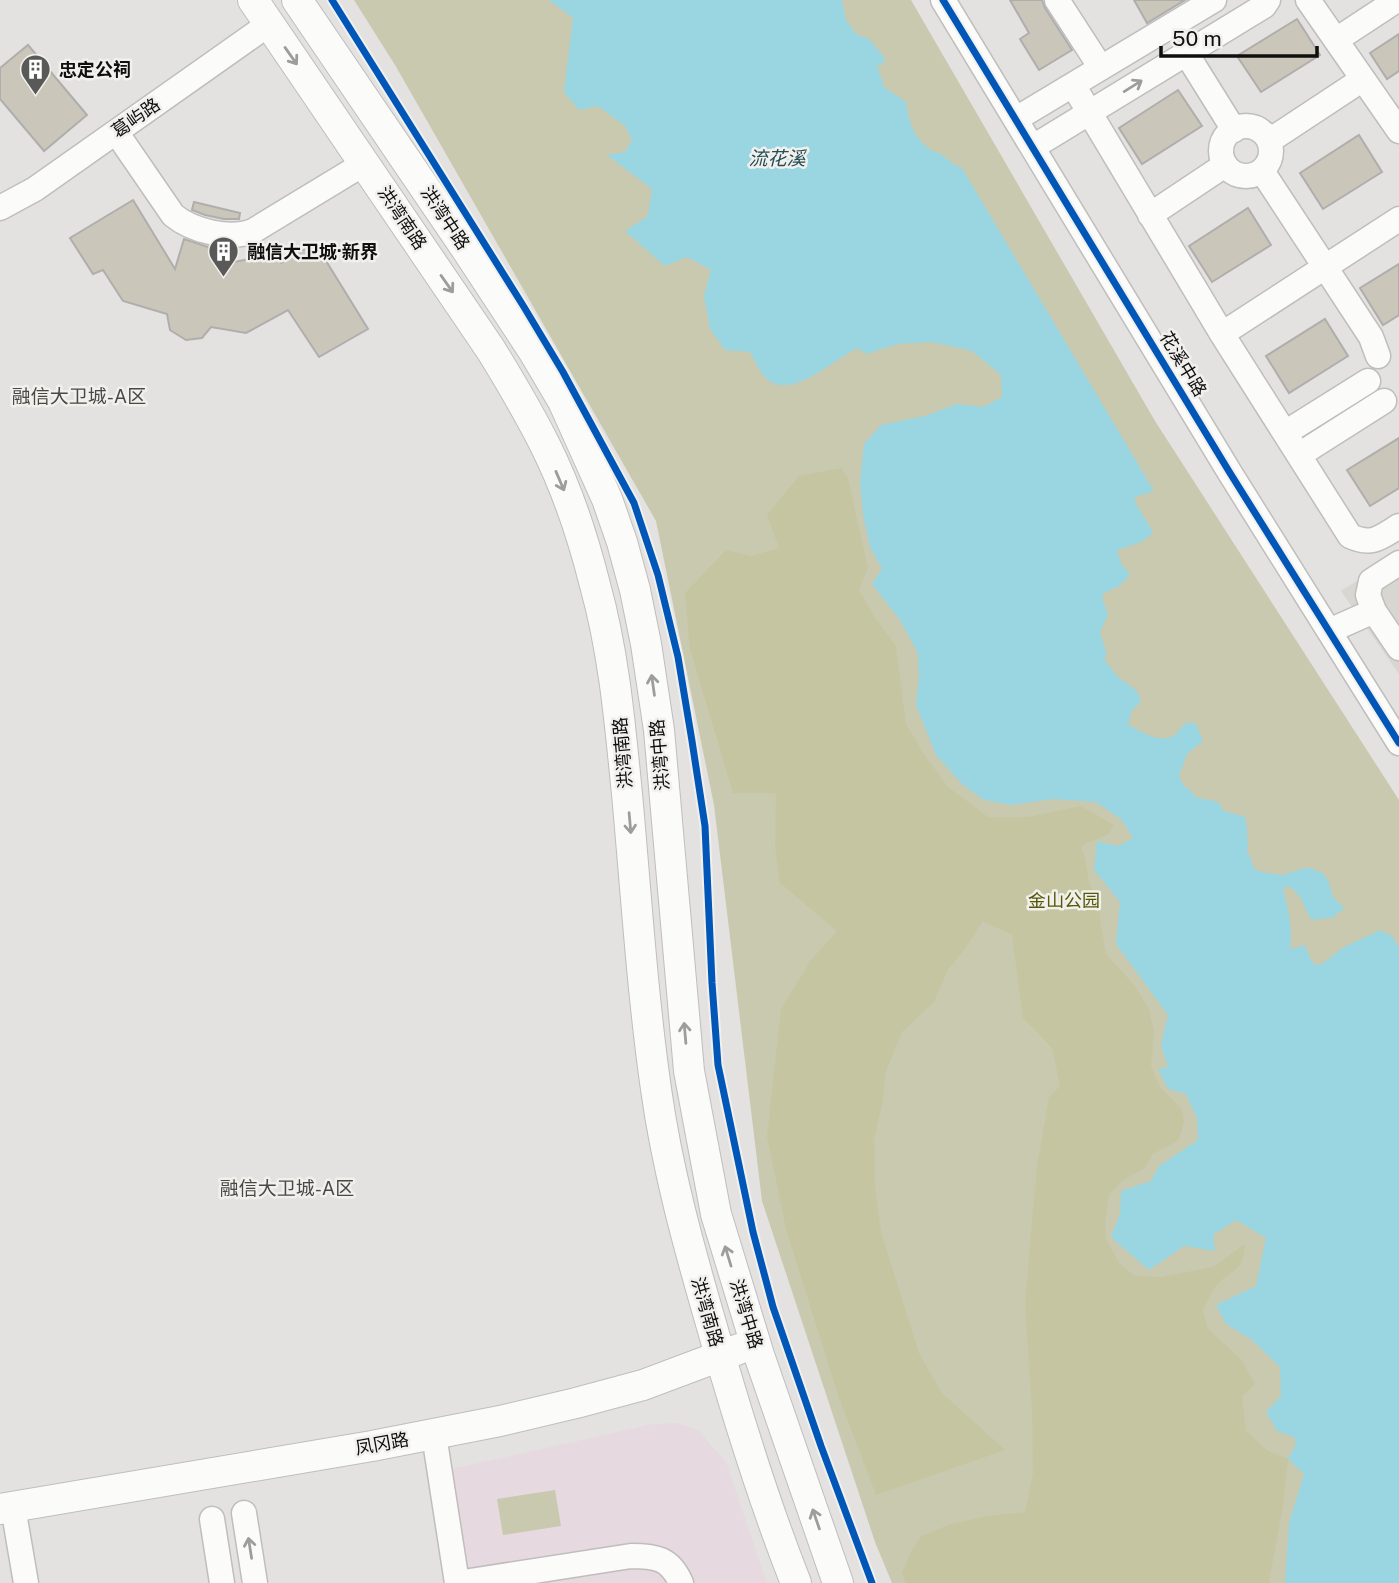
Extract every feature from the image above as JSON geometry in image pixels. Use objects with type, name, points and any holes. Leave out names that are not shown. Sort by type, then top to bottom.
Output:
[{"type":"main road","name":"洪湾中路","points":[[297,0],[534,352],[563,401],[607,499],[622,542],[635,590],[653,683],[689,1071],[716,1214],[755,1343],[838,1583]]},
{"type":"main road","name":"洪湾南路","points":[[261,12],[461,304],[520,397],[546,447],[583,541],[596,586],[619,707],[650,1043],[663,1134],[681,1220],[720,1356],[759,1483],[796,1583]]},
{"type":"main road","name":"凤冈路","points":[[7,1508],[434,1435],[576,1404],[643,1385],[755,1343]]},
{"type":"street","name":"花溪中路","points":[[943,0],[1230,473],[1399,743]]},
{"type":"street","points":[[1057,0],[1101,68]]},
{"type":"street","points":[[1016,119],[1214,0]]},
{"type":"street","points":[[1033,147],[1264,6],[1268,0]]},
{"type":"street","points":[[1308,0],[1363,79],[1395,118]]},
{"type":"street","points":[[1336,40],[1397,0]]},
{"type":"street","name":"葛屿路","points":[[0,208],[35,189],[116,132],[261,12]]},
{"type":"street","points":[[1186,53],[1234,130]]},
{"type":"street","points":[[1269,141],[1363,79]]},
{"type":"street","points":[[1073,85],[1222,334],[1350,536],[1363,542],[1380,538],[1399,526]]},
{"type":"street","points":[[1241,127],[1258,129],[1269,141],[1271,157],[1268,165],[1254,175],[1247,176],[1231,171],[1222,158],[1223,142],[1227,135],[1241,127]]},
{"type":"street","points":[[116,132],[173,215],[183,224],[234,235],[253,231],[365,163]]},
{"type":"street","points":[[1150,215],[1226,166]]},
{"type":"street","points":[[1262,171],[1371,337],[1388,354],[1372,362],[1368,370],[1368,382],[1379,399],[1392,402]]},
{"type":"street","points":[[1222,334],[1399,219]]},
{"type":"street","points":[[1285,433],[1368,382]]},
{"type":"street","points":[[1299,455],[1392,402]]},
{"type":"street","points":[[1399,563],[1371,581],[1368,595],[1374,611],[1399,648]]},
{"type":"street","points":[[1329,631],[1374,611]]},
{"type":"street","points":[[434,1435],[457,1583],[631,1556],[658,1558],[675,1571],[681,1583]]},
{"type":"street","points":[[7,1508],[26,1583]]},
{"type":"street","points":[[244,1513],[255,1583]]},
{"type":"street","points":[[212,1519],[222,1583]]},
{"type":"shaded area","points":[[1399,554],[1399,674],[1341,591]]},
{"type":"shaded area","points":[[677,1423],[698,1430],[726,1462],[767,1583],[447,1583],[428,1471],[461,1467],[653,1424]]},
{"type":"green space","name":"金山公园","points":[[354,0],[911,0],[1155,421],[1399,800],[1399,1583],[892,1583],[875,1542],[762,1201],[714,805],[656,521],[395,65]]},
{"type":"green space","points":[[841,468],[848,478],[868,568],[859,590],[896,646],[906,724],[947,786],[988,817],[1028,817],[1081,806],[1114,825],[1109,834],[1081,846],[1089,882],[1099,904],[1106,954],[1135,986],[1149,1009],[1154,1032],[1151,1066],[1160,1087],[1182,1109],[1184,1122],[1179,1140],[1153,1154],[1145,1168],[1122,1181],[1109,1195],[1105,1221],[1106,1239],[1120,1264],[1135,1276],[1161,1277],[1213,1267],[1245,1244],[1240,1265],[1215,1288],[1203,1311],[1208,1329],[1240,1358],[1255,1384],[1242,1397],[1246,1431],[1268,1451],[1288,1459],[1283,1506],[1269,1583],[906,1583],[902,1573],[921,1536],[951,1524],[1025,1512],[1033,1473],[1025,1306],[1031,1231],[1037,1167],[1049,1097],[1060,1086],[1052,1048],[1023,1018],[1012,935],[983,921],[948,969],[934,1002],[902,1032],[886,1071],[874,1139],[875,1186],[881,1232],[919,1353],[942,1393],[1005,1450],[876,1495],[838,1395],[786,1229],[767,1136],[781,1009],[811,960],[837,931],[780,883],[775,846],[776,793],[733,793],[690,649],[685,593],[726,550],[751,556],[779,548],[767,515],[799,476]]},
{"type":"green space","points":[[555,1490],[561,1526],[503,1535],[497,1499]]},
{"type":"water","name":"流花溪","points":[[549,0],[842,0],[846,20],[856,34],[869,39],[885,58],[877,67],[884,87],[906,102],[911,123],[921,142],[962,168],[1154,491],[1135,497],[1135,502],[1153,532],[1141,541],[1117,550],[1121,563],[1130,575],[1102,597],[1108,615],[1100,632],[1106,651],[1105,661],[1140,697],[1140,703],[1132,710],[1128,724],[1151,736],[1165,738],[1176,734],[1188,722],[1196,724],[1203,741],[1187,754],[1179,776],[1184,786],[1193,792],[1195,797],[1218,802],[1224,811],[1245,817],[1246,853],[1256,870],[1283,875],[1309,868],[1324,874],[1333,897],[1345,909],[1335,917],[1312,920],[1297,893],[1288,886],[1283,889],[1290,926],[1290,949],[1305,945],[1315,965],[1320,964],[1343,948],[1379,930],[1392,936],[1399,947],[1399,1583],[1285,1583],[1289,1523],[1304,1474],[1288,1459],[1296,1444],[1294,1437],[1277,1431],[1266,1412],[1281,1396],[1280,1367],[1252,1340],[1226,1324],[1216,1305],[1256,1286],[1266,1238],[1236,1220],[1213,1235],[1215,1251],[1184,1246],[1149,1270],[1111,1237],[1120,1214],[1121,1191],[1151,1181],[1159,1166],[1198,1140],[1197,1118],[1186,1094],[1168,1089],[1158,1069],[1168,1067],[1161,1045],[1168,1015],[1116,944],[1120,902],[1094,870],[1097,841],[1118,846],[1133,838],[1122,820],[1096,802],[1053,799],[1011,805],[984,800],[962,784],[936,755],[916,705],[918,653],[900,620],[872,584],[882,569],[870,547],[863,515],[860,482],[864,444],[881,425],[925,416],[957,404],[983,407],[1002,397],[1001,375],[972,351],[932,342],[898,344],[866,354],[858,348],[814,375],[789,385],[778,385],[765,377],[750,352],[725,350],[710,329],[704,296],[711,270],[687,257],[665,266],[625,231],[648,216],[652,189],[607,155],[625,152],[632,140],[625,126],[598,106],[579,110],[564,92],[573,18]]},
{"type":"building","points":[[1010,0],[1042,0],[1072,50],[1039,70],[1020,39],[1029,33]]},
{"type":"building","points":[[1134,0],[1185,0],[1147,23]]},
{"type":"building","points":[[1297,19],[1320,55],[1261,92],[1237,56]]},
{"type":"building","points":[[1399,34],[1399,71],[1387,79],[1370,53]]},
{"type":"building","name":"忠定公祠","points":[[28,45],[87,115],[44,151],[0,99],[0,68]]},
{"type":"building","points":[[1178,90],[1202,126],[1142,164],[1119,128]]},
{"type":"building","points":[[1359,135],[1382,172],[1323,209],[1300,173]]},
{"type":"building","name":"融信大卫城·新界","points":[[133,200],[175,269],[184,239],[208,247],[232,249],[229,263],[275,254],[281,263],[315,243],[368,329],[319,357],[288,310],[246,333],[211,327],[202,338],[186,340],[170,330],[167,314],[123,301],[103,270],[93,274],[70,238]]},
{"type":"building","points":[[194,202],[240,213],[239,219],[205,215],[192,210]]},
{"type":"building","points":[[1248,208],[1271,245],[1212,282],[1189,246]]},
{"type":"building","points":[[1399,264],[1399,315],[1383,325],[1360,288]]},
{"type":"building","points":[[1325,319],[1348,356],[1289,393],[1266,356]]},
{"type":"building","points":[[1399,438],[1399,488],[1370,506],[1347,470]]},
{"type":"cycle path","points":[[332,0],[524,307],[563,372],[634,503],[658,575],[678,657],[692,741],[705,826],[718,1065],[753,1232],[773,1307],[872,1583]]},
{"type":"cycle path","points":[[943,0],[1230,473],[1399,743]]},
{"type":"place","name":"忠定公祠","points":[[36,97]]},
{"type":"place","name":"融信大卫城·新界","points":[[224,279]]},
{"type":"district","name":"融信大卫城-A区","points":[[79,396]]},
{"type":"district","name":"融信大卫城-A区","points":[[287,1188]]}]
